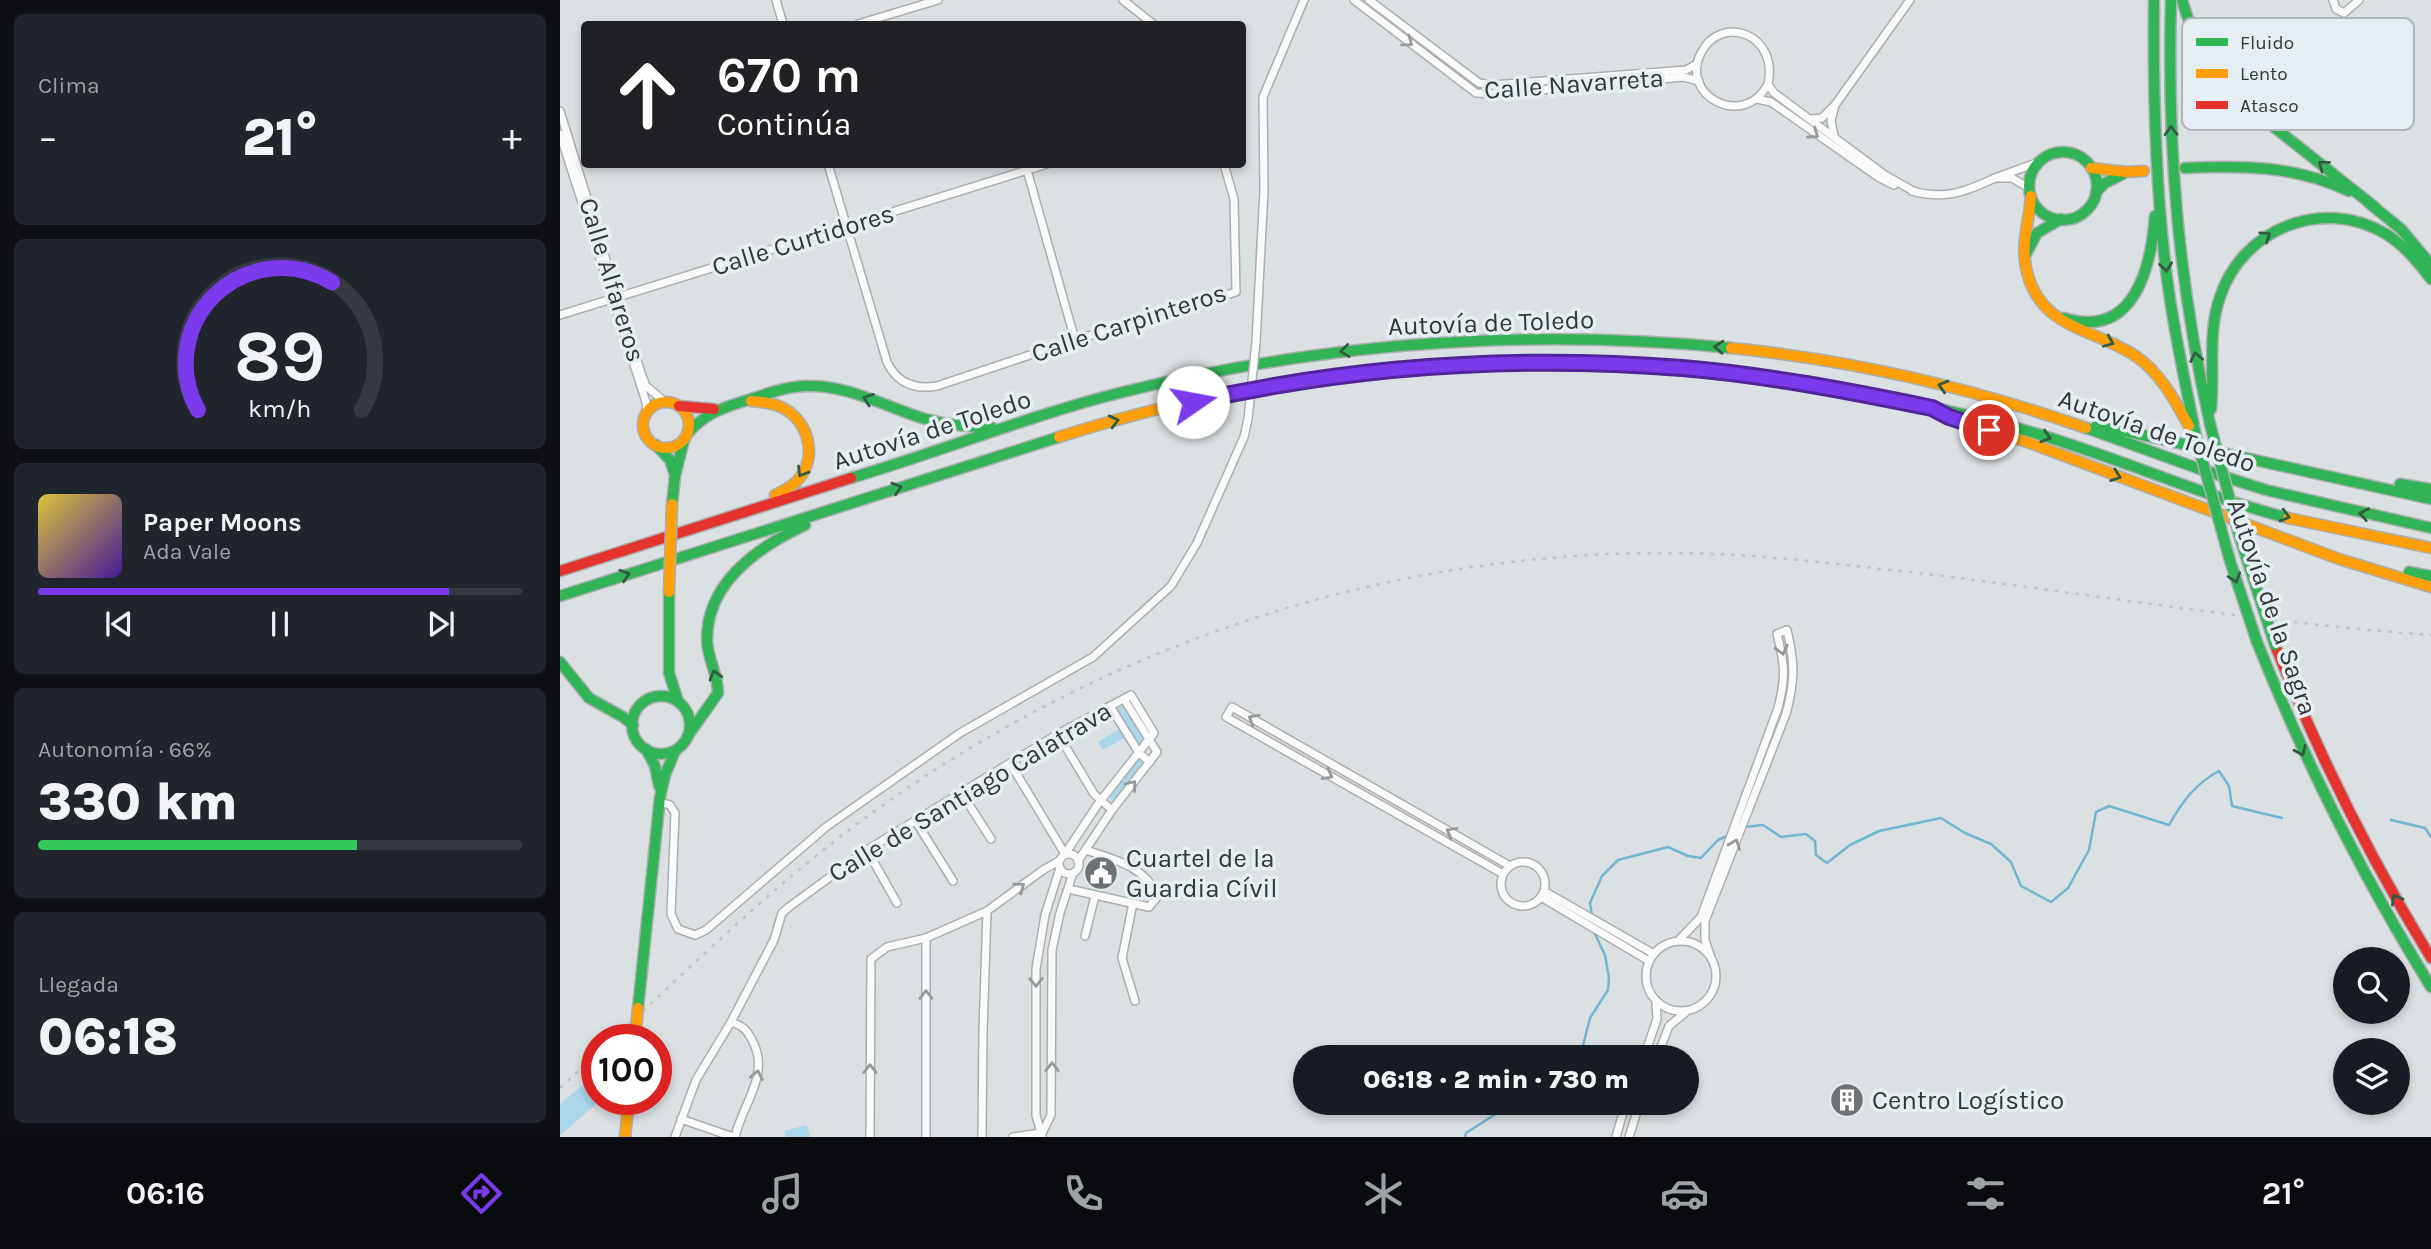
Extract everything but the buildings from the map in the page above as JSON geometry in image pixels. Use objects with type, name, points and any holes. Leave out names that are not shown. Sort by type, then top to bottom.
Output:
[{"type":"main road","points":[[2154,0],[2154,126],[2160,199],[2168,281],[2190,422]]},
{"type":"main road","name":"Autovía de la Sagra","points":[[2171,0],[2169,92],[2180,255],[2188,313],[2210,424],[2239,535],[2275,645],[2318,750],[2382,876],[2431,958]]},
{"type":"main road","points":[[2182,0],[2188,18]]},
{"type":"main road","points":[[2278,130],[2408,236],[2431,265]]},
{"type":"main road","points":[[2096,192],[2091,168],[2076,155],[2067,152],[2047,156],[2033,169],[2029,220],[2023,238],[2024,261],[2034,292],[2049,311],[2072,321],[2086,323],[2113,316],[2125,308],[2141,285],[2149,260],[2155,212],[2160,199]]},
{"type":"main road","points":[[2185,168],[2242,165],[2286,169],[2332,183],[2376,208]]},
{"type":"main road","points":[[2091,168],[2144,171]]},
{"type":"main road","points":[[2024,261],[2037,233],[2061,219],[2080,215],[2105,183],[2126,172]]},
{"type":"main road","points":[[2030,192],[2042,212],[2061,219]]},
{"type":"main road","points":[[2210,424],[2213,400],[2212,339],[2216,310],[2223,287],[2233,269],[2263,237],[2297,221],[2338,217],[2357,221],[2392,238],[2408,251],[2431,279]]},
{"type":"main road","name":"Autovía de la Sagra","points":[[2049,311],[2072,328],[2124,349],[2137,358],[2166,386],[2190,422],[2230,561],[2284,712],[2366,880],[2431,987]]},
{"type":"main road","name":"Autovía de Toledo","points":[[560,571],[1121,393],[1208,373],[1306,356],[1405,344],[1539,338],[1729,348],[1839,364],[1928,382],[2056,417],[2246,484],[2332,508],[2431,528]]},
{"type":"main road","name":"Autovía de Toledo","points":[[560,596],[1098,425],[1171,407],[1237,392],[1313,380],[1416,368],[1537,363],[1682,368],[1816,385],[1932,408],[2019,428],[2249,507],[2333,529],[2431,548]]},
{"type":"main road","points":[[656,445],[671,447],[686,436],[702,417],[715,410],[782,389],[814,386],[848,391],[932,423],[956,428],[1002,429]]},
{"type":"main road","points":[[743,401],[760,401],[782,407],[802,425],[809,442],[808,462],[796,482],[758,506]]},
{"type":"main road","points":[[674,476],[670,460],[645,434],[644,419],[647,413],[652,407],[665,402],[715,410]]},
{"type":"main road","points":[[679,406],[688,418],[686,436],[674,476],[668,542],[668,661],[670,682],[678,701],[690,718],[689,734]]},
{"type":"main road","points":[[1932,408],[1949,417],[2029,443],[2310,549],[2431,587]]},
{"type":"main road","points":[[2056,417],[2067,417],[2265,464],[2337,476],[2431,499]]},
{"type":"main road","points":[[2337,476],[2362,476],[2431,489]]},
{"type":"main road","points":[[646,749],[660,754],[674,751],[683,744],[718,693],[708,651],[706,626],[710,608],[719,591],[733,574],[764,547],[785,533],[825,516],[832,509]]},
{"type":"main road","points":[[2310,549],[2431,576]]},
{"type":"main road","points":[[632,725],[640,705],[654,697],[662,688],[668,661]]},
{"type":"main road","points":[[560,662],[588,697],[625,718],[632,725],[658,775],[660,800]]},
{"type":"main road","points":[[654,697],[664,696],[678,701]]},
{"type":"main road","points":[[636,1024],[660,800],[674,751]]},
{"type":"main road","points":[[625,1137],[627,1115]]},
{"type":"street","points":[[776,0],[782,21]]},
{"type":"street","points":[[868,21],[938,0]]},
{"type":"street","points":[[1123,0],[1149,21]]},
{"type":"street","points":[[660,800],[670,805],[675,813],[671,914],[678,929],[695,935],[706,930],[827,827],[960,733],[1093,657],[1171,586],[1197,543],[1244,437],[1256,342],[1264,190],[1263,97],[1304,0]]},
{"type":"street","name":"Calle Navarreta","points":[[1354,0],[1476,93],[1496,94],[1683,77],[1699,80]]},
{"type":"street","name":"Calle Navarreta","points":[[1369,0],[1479,83],[1493,85],[1686,70],[1697,64]]},
{"type":"street","points":[[1810,119],[1822,118],[1835,105],[1910,0]]},
{"type":"street","points":[[2333,0],[2336,9],[2344,13],[2358,0]]},
{"type":"street","points":[[1731,32],[1744,33],[1764,48],[1771,71],[1768,84],[1757,99],[1733,106],[1710,98],[1699,80],[1697,64],[1708,42],[1731,32]]},
{"type":"street","points":[[1768,84],[1780,98],[1885,175],[1916,192]]},
{"type":"street","points":[[1757,99],[1771,102],[1884,181],[1916,192],[1930,195],[1956,194],[2039,162]]},
{"type":"street","points":[[1834,137],[1831,120],[1835,105]]},
{"type":"street","name":"Calle Alfareros","points":[[561,115],[647,413]]},
{"type":"street","name":"Calle Alfareros","points":[[560,134],[640,373],[646,386],[665,402]]},
{"type":"street","points":[[829,168],[847,226]]},
{"type":"street","name":"Calle Curtidores","points":[[560,315],[1034,168]]},
{"type":"street","name":"Calle Carpinteros","points":[[847,226],[892,372],[904,383],[921,388],[937,386],[1075,340],[1236,292],[1234,199],[1225,168]]},
{"type":"street","points":[[1027,170],[1075,340]]},
{"type":"street","points":[[1995,178],[2012,178],[2030,192]]},
{"type":"street","points":[[1662,1045],[1669,1026],[1708,1000],[1714,990],[1717,978],[1705,940],[1706,921],[1786,714],[1794,660],[1787,630],[1777,634],[1785,662],[1784,683],[1778,708],[1701,917],[1679,940]]},
{"type":"street","name":"Calle de Santiago Calatrava","points":[[675,1137],[696,1080],[731,1022],[774,940],[782,913],[867,850],[1058,734],[1124,699],[1151,736]]},
{"type":"street","points":[[1110,706],[1139,753],[1150,762]]},
{"type":"street","points":[[1503,874],[1226,718],[1232,707],[1510,866]]},
{"type":"street","points":[[1058,734],[1101,801],[1112,810]]},
{"type":"street","points":[[1042,1135],[1036,1115],[1036,969],[1045,915],[1061,861],[1101,801],[1151,736]]},
{"type":"street","points":[[1042,1135],[1051,1115],[1052,950],[1060,913],[1073,873],[1078,868],[1078,861],[1112,810],[1157,752],[1151,736]]},
{"type":"street","points":[[1010,763],[1066,873],[1073,873]]},
{"type":"street","points":[[961,792],[991,839]]},
{"type":"street","points":[[915,820],[953,881]]},
{"type":"street","points":[[867,850],[897,903]]},
{"type":"street","points":[[1073,890],[1149,907],[1158,896],[1145,875],[1122,862],[1086,850]]},
{"type":"street","points":[[870,1137],[872,959],[887,947],[926,937],[987,911],[1043,870],[1072,854],[1078,861]]},
{"type":"street","points":[[1520,862],[1534,865],[1544,876],[1543,894],[1529,906],[1514,905],[1507,901],[1500,888],[1503,874],[1510,866],[1520,862]]},
{"type":"street","points":[[1543,894],[1588,916],[1652,957]]},
{"type":"street","points":[[1543,894],[1589,926],[1652,957]]},
{"type":"street","points":[[1085,936],[1095,895]]},
{"type":"street","points":[[1133,904],[1122,958],[1135,1001]]},
{"type":"street","points":[[982,1137],[987,911]]},
{"type":"street","points":[[926,937],[926,1137]]},
{"type":"street","points":[[1687,1012],[1663,1007],[1648,990],[1646,979],[1652,957],[1668,943],[1679,940],[1701,946],[1710,955]]},
{"type":"street","points":[[1648,1045],[1657,1019],[1656,1001]]},
{"type":"street","points":[[681,1119],[734,1137],[755,1087],[760,1064],[748,1032],[743,1026],[731,1022]]},
{"type":"street","points":[[1616,1137],[1622,1115]]},
{"type":"street","points":[[1629,1137],[1636,1115]]},
{"type":"street","points":[[1013,1137],[1042,1135]]},
{"type":"shaded area","points":[[1120,706],[1145,742],[1140,746],[1117,710]]},
{"type":"shaded area","points":[[1119,729],[1124,738],[1103,750],[1098,742]]},
{"type":"shaded area","points":[[1138,760],[1142,760],[1144,764],[1115,801],[1111,801],[1110,797]]},
{"type":"shaded area","points":[[581,1086],[581,1115],[583,1115],[560,1135],[560,1104]]},
{"type":"shaded area","points":[[807,1125],[810,1137],[786,1137],[784,1131]]},
{"type":"waterway","points":[[1744,827],[1763,825],[1781,837],[1806,834],[1815,841],[1816,855],[1827,863],[1850,845],[1879,831],[1941,818],[1965,833],[1991,844],[2011,862],[2021,886],[2051,902],[2068,888],[2089,850],[2096,812],[2109,806],[2169,825],[2190,794],[2219,771],[2229,786],[2232,806],[2282,818]]},
{"type":"waterway","points":[[2391,820],[2425,828],[2431,837]]},
{"type":"waterway","points":[[1583,1045],[1590,1018],[1608,990],[1605,955],[1595,934],[1590,903],[1602,876],[1618,860],[1668,847],[1688,856],[1701,858],[1718,840],[1729,835]]},
{"type":"waterway","points":[[1465,1137],[1466,1133],[1494,1115]]},
{"type":"railway","points":[[629,1024],[804,866],[872,813],[966,751],[1064,696],[1167,650],[1272,613],[1380,584],[1491,565],[1602,554],[1736,555],[1951,577],[2293,622],[2431,635]]},
{"type":"railway","points":[[560,1088],[581,1069]]},
{"type":"traffic: fast","points":[[2154,0],[2156,139],[2163,243],[2173,319],[2197,441]]},
{"type":"traffic: fast","points":[[2171,0],[2171,109],[2177,214],[2190,318],[2210,424]]},
{"type":"traffic: fast","points":[[2182,0],[2188,18]]},
{"type":"traffic: fast","points":[[2278,130],[2376,208]]},
{"type":"traffic: fast","points":[[2063,152],[2076,155],[2087,162],[2094,173],[2097,186],[2094,199],[2087,210],[2076,217],[2063,220],[2050,217],[2039,210],[2032,199],[2029,186],[2032,173],[2039,162],[2050,155],[2063,152]]},
{"type":"traffic: fast","points":[[2185,168],[2269,169],[2309,176],[2349,191]]},
{"type":"traffic: fast","points":[[2096,192],[2105,183],[2123,174]]},
{"type":"traffic: fast","points":[[2369,203],[2401,229],[2431,265]]},
{"type":"traffic: fast","points":[[2064,318],[2088,322],[2107,319],[2122,309],[2134,295],[2143,277],[2155,216]]},
{"type":"traffic: fast","points":[[2211,409],[2212,339],[2220,297],[2231,273],[2246,253],[2266,237],[2288,226],[2312,219],[2337,218],[2362,223],[2399,243],[2431,279]]},
{"type":"traffic: fast","points":[[2026,254],[2037,233],[2061,219]]},
{"type":"traffic: fast","points":[[851,478],[1089,401],[1198,375],[1273,362],[1349,351],[1501,340],[1654,342],[1731,348]]},
{"type":"traffic: fast","points":[[1423,368],[1499,365],[1649,368],[1796,382],[1869,394],[1943,409],[2051,438],[2219,497],[2288,518]]},
{"type":"traffic: fast","points":[[688,433],[708,416],[723,409],[776,391],[805,386],[850,392],[939,422],[991,427]]},
{"type":"traffic: fast","points":[[2210,424],[2239,535],[2275,645]]},
{"type":"traffic: fast","points":[[2097,425],[2431,499]]},
{"type":"traffic: fast","points":[[2086,428],[2266,490],[2431,528]]},
{"type":"traffic: fast","points":[[560,596],[1059,437]]},
{"type":"traffic: fast","points":[[672,504],[675,476],[684,440]]},
{"type":"traffic: fast","points":[[2197,441],[2230,561],[2257,642]]},
{"type":"traffic: fast","points":[[656,445],[670,460],[674,472]]},
{"type":"traffic: fast","points":[[2400,484],[2431,489]]},
{"type":"traffic: fast","points":[[689,734],[718,693],[707,639],[709,619],[716,600],[738,569],[753,556],[805,525]]},
{"type":"traffic: fast","points":[[2409,572],[2431,576]]},
{"type":"traffic: fast","points":[[669,592],[669,673],[678,701]]},
{"type":"traffic: fast","points":[[2257,642],[2336,818],[2431,987]]},
{"type":"traffic: fast","points":[[560,662],[589,698],[633,725]]},
{"type":"traffic: fast","points":[[661,696],[672,698],[685,709],[690,725],[688,736],[677,749],[661,754],[650,752],[637,741],[632,725],[634,714],[645,701],[661,696]]},
{"type":"traffic: fast","points":[[646,749],[655,766],[659,786]]},
{"type":"traffic: fast","points":[[638,1008],[660,797],[675,751]]},
{"type":"traffic: slow","points":[[2091,168],[2144,171]]},
{"type":"traffic: slow","points":[[2031,196],[2025,261],[2031,283],[2040,300],[2052,313],[2067,323],[2119,347],[2146,364],[2167,388],[2189,426]]},
{"type":"traffic: slow","points":[[1731,348],[1821,360],[1911,378],[1999,400],[2086,428]]},
{"type":"traffic: slow","points":[[1059,437],[1148,412],[1239,391],[1377,371],[1423,368]]},
{"type":"traffic: slow","points":[[751,401],[776,405],[792,414],[808,441],[808,461],[804,471],[793,485],[775,495]]},
{"type":"traffic: slow","points":[[666,402],[682,409],[689,425],[682,441],[666,448],[650,441],[643,425],[650,409],[666,402]]},
{"type":"traffic: slow","points":[[1971,424],[2030,443],[2339,559],[2431,587]]},
{"type":"traffic: slow","points":[[669,592],[672,504]]},
{"type":"traffic: slow","points":[[2288,518],[2431,548]]},
{"type":"traffic: slow","points":[[636,1024],[638,1008]]},
{"type":"traffic: slow","points":[[625,1137],[627,1115]]},
{"type":"traffic: jam","points":[[679,406],[714,409]]},
{"type":"traffic: jam","points":[[560,571],[851,478]]},
{"type":"traffic: jam","points":[[2275,645],[2346,805],[2431,958]]},
{"type":"place","name":"Cuartel de la Guardia Cívil","points":[[1101,873]]},
{"type":"place","name":"Centro Logístico","points":[[1847,1100]]},
{"type":"route","points":[[1193,402],[1326,378],[1416,368],[1537,363],[1611,365],[1682,368],[1816,385],[1932,408],[1949,417],[1989,430]]}]
